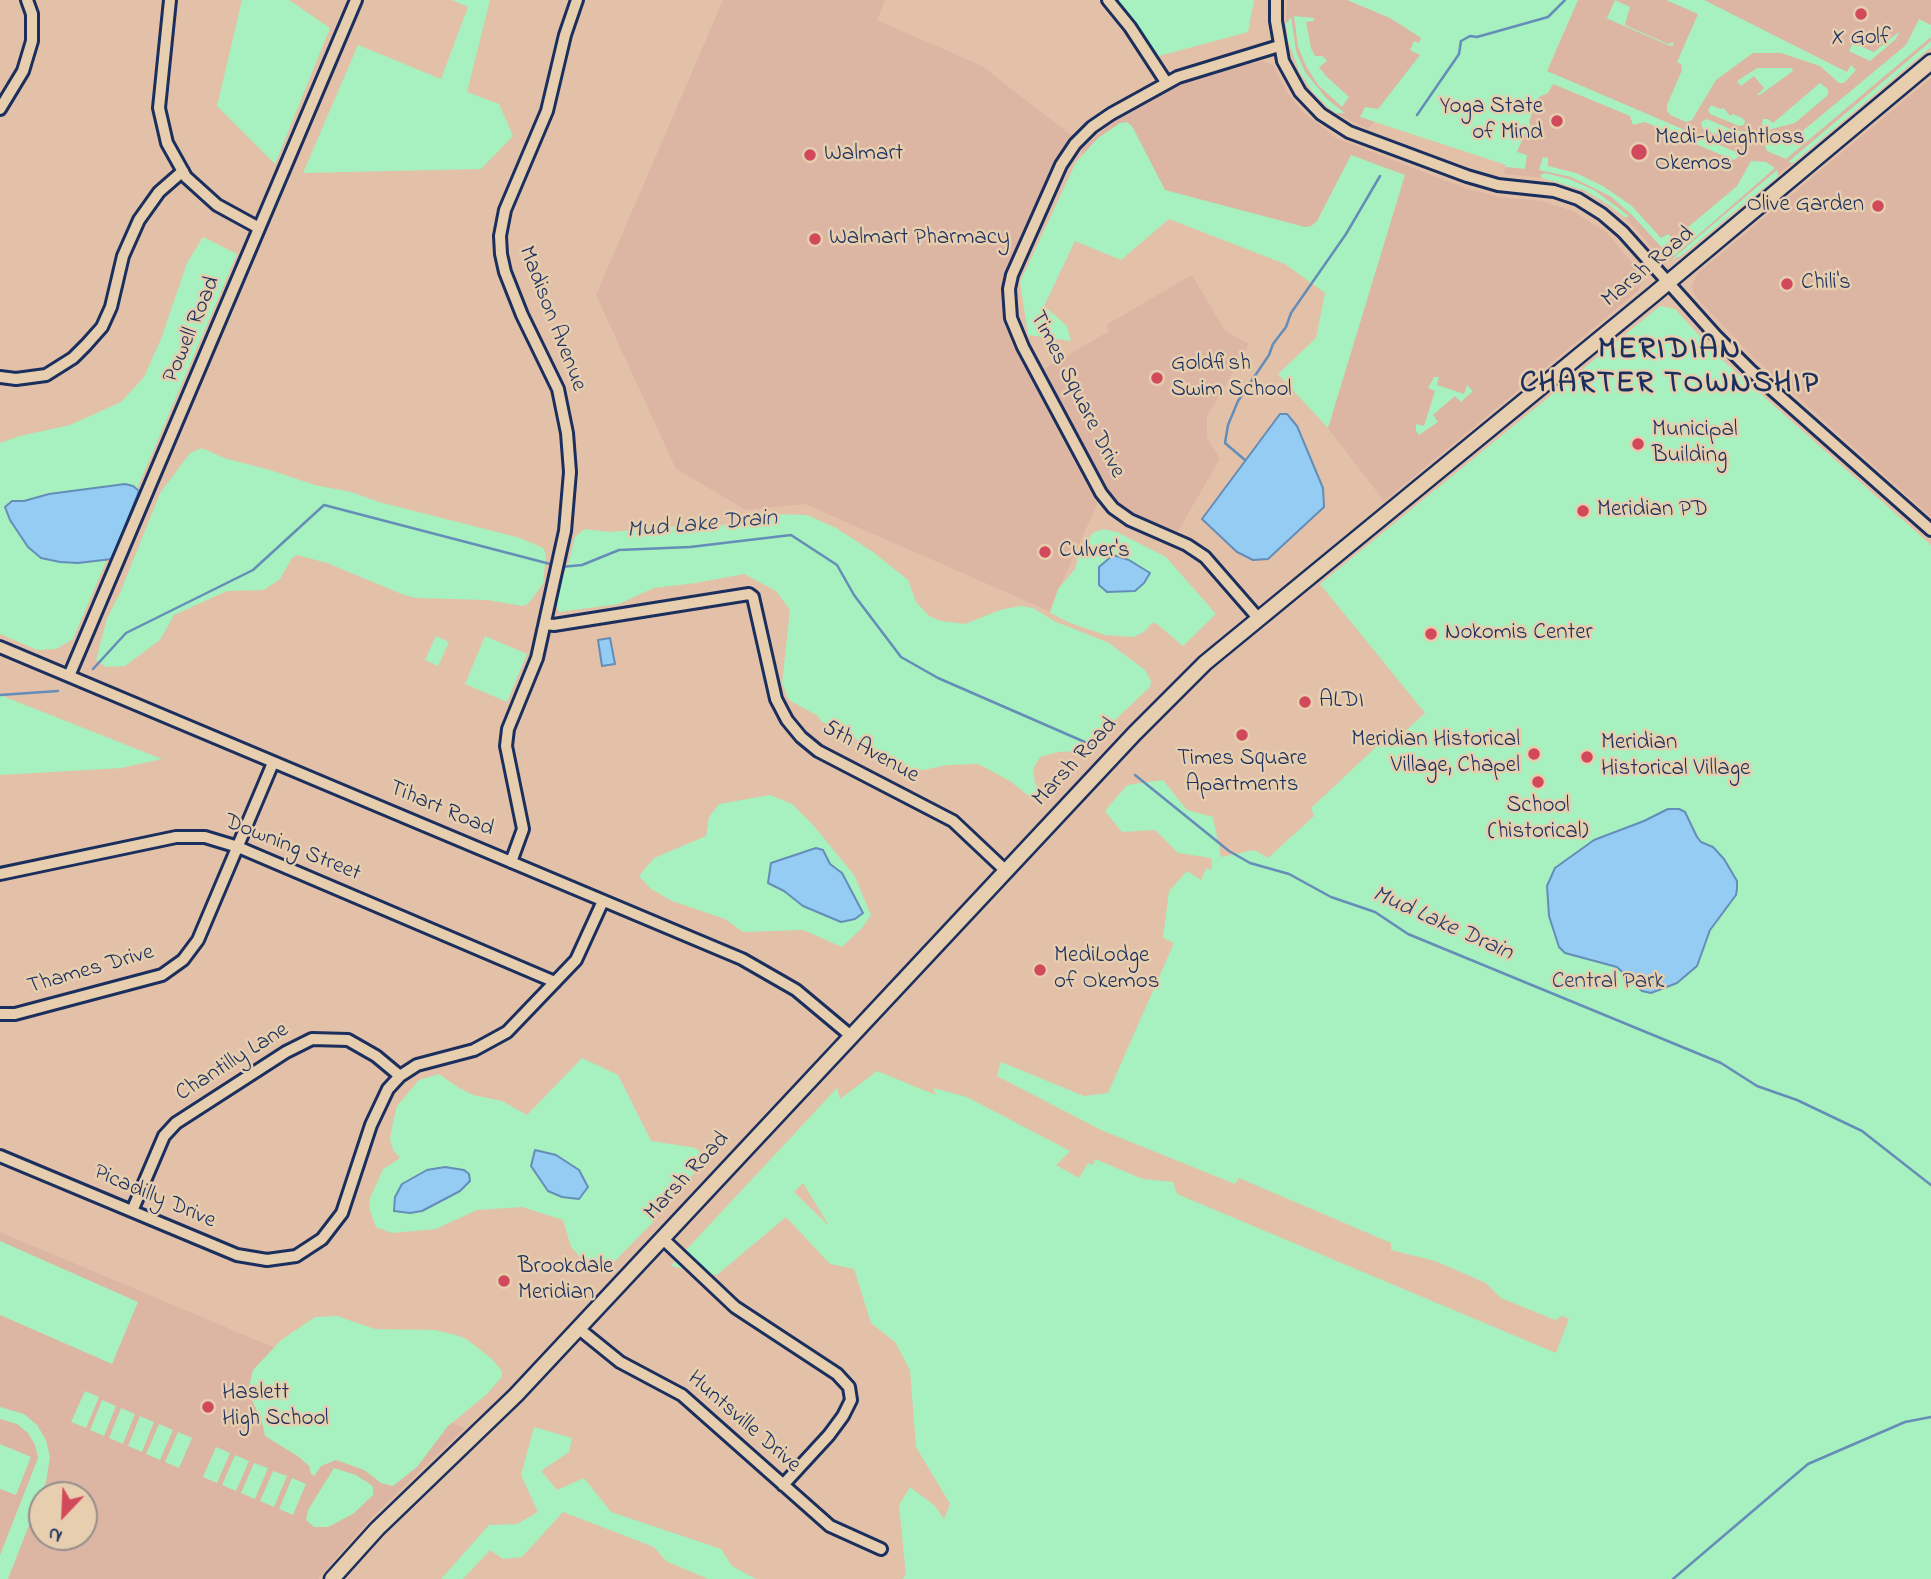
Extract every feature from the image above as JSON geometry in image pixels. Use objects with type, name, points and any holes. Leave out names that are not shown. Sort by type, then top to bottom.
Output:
[{"type":"main road","name":"Marsh Road","points":[[332,1579],[377,1529],[516,1395],[1166,700],[1205,663],[1931,62]]},
{"type":"street","points":[[0,109],[23,71],[32,41],[32,15],[27,0]]},
{"type":"street","points":[[170,0],[159,108],[167,143],[186,177],[217,205],[260,228]]},
{"type":"street","name":"Powell Road","points":[[69,676],[356,0]]},
{"type":"street","name":"Madison Avenue","points":[[511,862],[523,829],[506,746],[508,729],[537,659],[569,505],[570,471],[563,411],[550,370],[522,315],[505,272],[500,236],[505,210],[547,111],[565,35],[578,0]]},
{"type":"street","points":[[1108,0],[1130,27],[1166,82]]},
{"type":"street","points":[[1276,0],[1279,46],[1288,72],[1313,108],[1335,125],[1477,180],[1554,191],[1578,199],[1613,223],[1750,370],[1931,530]]},
{"type":"street","name":"Times Square Drive","points":[[1259,619],[1212,564],[1197,551],[1130,520],[1107,501],[1023,347],[1012,318],[1009,289],[1012,275],[1068,154],[1084,134],[1101,120],[1166,82],[1190,72],[1279,46]]},
{"type":"street","points":[[0,377],[16,379],[46,375],[73,358],[102,327],[111,307],[123,256],[139,220],[159,192],[183,171]]},
{"type":"street","name":"5th Avenue","points":[[545,624],[554,625],[749,594],[753,597],[776,699],[787,720],[801,737],[818,751],[953,821],[1006,871]]},
{"type":"street","name":"Tihart Road","points":[[0,647],[761,969],[796,990],[851,1036]]},
{"type":"street","name":"Thames Drive","points":[[0,1014],[15,1014],[162,975],[183,960],[198,940],[273,762]]},
{"type":"street","name":"Downing Street","points":[[0,874],[176,837],[205,837],[237,847],[555,982]]},
{"type":"street","points":[[400,1076],[417,1065],[474,1050],[507,1032],[580,954],[603,901]]},
{"type":"street","name":"Chantilly Lane","points":[[132,1211],[160,1144],[176,1123],[286,1052],[312,1039],[348,1040],[376,1056],[400,1076]]},
{"type":"street","name":"Picadilly Drive","points":[[0,1156],[247,1258],[267,1260],[296,1256],[322,1239],[342,1213],[380,1101],[400,1076]]},
{"type":"street","points":[[662,1238],[736,1307],[837,1374],[849,1387],[851,1400],[843,1416],[783,1485]]},
{"type":"street","name":"Huntsville Drive","points":[[578,1328],[620,1362],[682,1395],[830,1526],[881,1549]]},
{"type":"shaded area","points":[[723,0],[885,0],[877,20],[982,66],[1072,136],[1053,164],[1008,268],[1002,297],[1005,326],[1014,348],[1098,502],[1049,611],[805,504],[746,510],[676,469],[596,295]]},
{"type":"shaded area","points":[[1287,0],[1352,0],[1442,39],[1368,129],[1337,114],[1305,81],[1288,41]]},
{"type":"shaded area","points":[[1578,0],[1931,0],[1931,47],[1678,258],[1671,260],[1659,255],[1622,214],[1585,190],[1546,178],[1503,174]]},
{"type":"shaded area","points":[[1262,61],[1273,65],[1287,92],[1303,112],[1336,138],[1465,188],[1499,197],[1541,201],[1573,211],[1606,232],[1642,274],[1638,291],[1384,501],[1328,428],[1381,253],[1145,195],[1116,215],[1081,150],[1110,124],[1180,84]]},
{"type":"shaded area","points":[[1931,78],[1931,517],[1750,354],[1695,296],[1692,286],[1697,274]]},
{"type":"shaded area","points":[[1192,275],[1225,331],[1249,344],[1207,417],[1207,437],[1220,459],[1178,531],[1137,515],[1109,491],[1044,369],[1109,331],[1106,325]]},
{"type":"shaded area","name":"Haslett High School","points":[[0,1232],[465,1428],[372,1517],[318,1579],[0,1579]]},
{"type":"green space","points":[[242,0],[289,0],[330,28],[275,164],[217,106]]},
{"type":"green space","points":[[452,0],[490,0],[467,92],[499,104],[513,136],[481,169],[303,173],[358,45],[441,79],[468,7]]},
{"type":"green space","points":[[1111,0],[1254,0],[1248,32],[1159,56]]},
{"type":"green space","points":[[1347,0],[1578,0],[1547,71],[1736,152],[1738,158],[1733,160],[1645,122],[1633,125],[1630,116],[1553,84],[1548,93],[1539,97],[1529,121],[1532,130],[1525,133],[1517,152],[1527,155],[1525,169],[1506,167],[1360,117],[1365,107],[1378,109],[1420,55],[1410,50],[1414,41],[1419,43],[1421,38],[1390,18]]},
{"type":"green space","points":[[1615,0],[1630,7],[1625,25],[1668,44],[1674,42],[1673,45],[1670,46],[1599,15],[1607,18]]},
{"type":"green space","points":[[1666,0],[1704,0],[1847,72],[1851,65],[1856,70],[1844,83],[1839,83],[1820,66],[1781,53],[1753,53],[1716,80],[1692,120],[1686,122],[1670,115],[1667,105],[1682,70],[1681,64],[1677,62],[1698,14]]},
{"type":"green space","points":[[1294,16],[1314,18],[1314,21],[1306,22],[1311,48],[1315,56],[1323,56],[1327,61],[1319,67],[1325,75],[1349,97],[1342,107],[1318,85],[1306,66],[1298,47]]},
{"type":"green space","points":[[1291,17],[1296,51],[1305,72],[1327,99],[1345,113],[1336,113],[1328,107],[1312,91],[1299,71],[1288,41],[1286,24]]},
{"type":"green space","points":[[1919,19],[1931,25],[1931,37],[1786,159],[1767,151],[1765,146],[1769,141],[1799,134],[1906,45]]},
{"type":"green space","points":[[1900,31],[1895,40],[1870,61],[1849,51],[1855,39],[1855,44],[1874,52]]},
{"type":"green space","points":[[1931,41],[1931,47],[1793,163],[1788,162]]},
{"type":"green space","points":[[1757,68],[1792,68],[1793,71],[1757,95],[1764,88],[1754,76],[1741,86],[1737,81]]},
{"type":"green space","points":[[1820,83],[1828,89],[1828,95],[1795,123],[1764,129],[1763,119],[1773,123]]},
{"type":"green space","points":[[1711,105],[1724,108],[1730,116],[1733,114],[1742,118],[1744,125],[1739,126],[1710,114],[1708,110]]},
{"type":"green space","points":[[1707,119],[1735,131],[1749,131],[1753,134],[1753,139],[1749,143],[1741,143],[1703,129],[1701,122]]},
{"type":"green space","points":[[1127,122],[1132,126],[1165,190],[1305,227],[1317,221],[1351,155],[1405,175],[1328,428],[1278,374],[1316,338],[1325,293],[1285,264],[1169,219],[1121,260],[1075,241],[1044,306],[1067,326],[1071,341],[1028,335],[1020,282],[1076,162],[1098,138],[1120,123]]},
{"type":"green space","points":[[1543,157],[1548,158],[1548,166],[1576,173],[1603,186],[1632,206],[1661,238],[1668,234],[1674,239],[1737,186],[1751,161],[1766,162],[1775,168],[1674,256],[1665,251],[1632,215],[1610,196],[1571,177],[1539,170]]},
{"type":"green space","points":[[1777,170],[1778,176],[1681,256],[1671,260]]},
{"type":"green space","points":[[1545,173],[1569,179],[1594,190],[1629,216],[1626,218],[1584,190],[1542,178],[1540,175]]},
{"type":"green space","points":[[203,237],[237,254],[73,639],[56,649],[37,650],[0,634],[0,443],[70,425],[121,402],[144,377],[161,339],[187,263]]},
{"type":"green space","name":"Central Park","points":[[1660,306],[1675,309],[1718,356],[1931,545],[1931,1579],[902,1579],[906,1575],[899,1505],[910,1487],[935,1506],[944,1519],[950,1504],[916,1447],[910,1370],[895,1342],[871,1323],[854,1269],[830,1264],[786,1217],[717,1275],[671,1266],[837,1088],[840,1099],[877,1071],[936,1095],[933,1088],[967,1097],[1070,1151],[1056,1165],[1079,1178],[1088,1163],[1093,1165],[1095,1159],[1143,1179],[1173,1182],[1177,1194],[1556,1353],[1569,1319],[1562,1316],[1555,1320],[1501,1298],[1486,1283],[1435,1261],[1391,1250],[1391,1243],[1239,1178],[1235,1184],[1101,1130],[997,1076],[1001,1062],[1084,1096],[1108,1093],[1174,943],[1163,938],[1169,891],[1187,871],[1201,880],[1206,868],[1212,870],[1211,858],[1178,853],[1155,830],[1122,832],[1105,811],[1127,785],[1163,780],[1187,810],[1213,817],[1221,857],[1254,850],[1268,858],[1314,816],[1311,808],[1390,734],[1398,738],[1425,713],[1320,584]],"holes":[[[803,1183],[828,1225],[794,1192]]]},
{"type":"green space","points":[[1434,377],[1439,377],[1437,385],[1464,394],[1467,385],[1473,391],[1461,402],[1455,396],[1433,415],[1438,422],[1419,435],[1416,424],[1424,426],[1435,391],[1428,388]]},
{"type":"green space","points":[[202,448],[224,458],[315,485],[351,492],[379,502],[520,538],[543,548],[546,554],[543,584],[528,604],[522,606],[487,600],[416,598],[327,563],[297,555],[292,558],[280,579],[264,590],[227,591],[174,615],[160,640],[125,666],[106,667],[96,660],[107,618],[120,593],[160,493],[190,453]]},
{"type":"green space","points":[[775,514],[807,515],[836,528],[873,552],[908,580],[916,602],[929,616],[941,621],[965,624],[1000,610],[1020,606],[1033,608],[1054,621],[1109,643],[1145,670],[1151,681],[1150,687],[1082,751],[1058,752],[1040,757],[1033,769],[1035,783],[1042,793],[1040,799],[1034,800],[1010,781],[978,764],[948,765],[923,770],[911,768],[821,721],[818,716],[789,700],[782,683],[790,610],[776,591],[744,574],[654,588],[619,604],[559,612],[556,594],[575,537],[584,529],[609,532],[680,526],[719,526]]},
{"type":"green space","points":[[1103,529],[1117,532],[1166,557],[1216,614],[1183,646],[1157,624],[1152,623],[1144,632],[1133,637],[1105,635],[1050,613],[1058,589],[1075,569],[1081,548],[1093,533]]},
{"type":"green space","points":[[436,636],[449,642],[438,666],[425,660]]},
{"type":"green space","points":[[485,636],[527,654],[507,702],[465,684]]},
{"type":"green space","points":[[0,695],[162,759],[121,768],[0,775]]},
{"type":"green space","points":[[770,795],[792,804],[854,875],[871,915],[842,947],[803,930],[743,932],[725,919],[672,901],[651,889],[639,876],[654,858],[706,836],[709,817],[719,804]]},
{"type":"green space","points":[[582,1058],[618,1075],[651,1141],[696,1148],[708,1160],[657,1210],[653,1222],[614,1262],[602,1270],[587,1265],[571,1247],[563,1220],[522,1207],[477,1210],[436,1229],[392,1233],[376,1227],[369,1208],[370,1198],[383,1169],[400,1158],[393,1150],[390,1139],[397,1106],[419,1080],[439,1074],[473,1095],[502,1101],[527,1115]]},
{"type":"green space","points":[[0,1241],[138,1302],[112,1364],[0,1315]]},
{"type":"green space","points":[[337,1316],[375,1329],[435,1330],[456,1335],[466,1339],[491,1358],[502,1371],[502,1377],[486,1395],[448,1426],[417,1467],[393,1486],[381,1483],[364,1470],[336,1460],[321,1466],[314,1476],[309,1466],[299,1457],[265,1436],[262,1422],[248,1391],[253,1370],[281,1340],[315,1317]]},
{"type":"green space","points":[[85,1391],[99,1397],[86,1428],[71,1422]]},
{"type":"green space","points":[[102,1400],[116,1406],[104,1436],[90,1430]]},
{"type":"green space","points":[[0,1407],[24,1414],[37,1425],[46,1440],[50,1457],[46,1481],[29,1481],[38,1458],[28,1433],[17,1424],[0,1419]]},
{"type":"green space","points":[[121,1408],[135,1414],[123,1444],[109,1438]]},
{"type":"green space","points":[[140,1416],[154,1422],[142,1452],[128,1446]]},
{"type":"green space","points":[[159,1424],[173,1430],[160,1460],[146,1454]]},
{"type":"green space","points":[[534,1427],[572,1438],[569,1452],[541,1471],[557,1490],[584,1478],[611,1512],[721,1549],[732,1566],[756,1579],[708,1579],[666,1561],[654,1547],[563,1512],[522,1557],[503,1559],[490,1550],[463,1579],[441,1579],[489,1525],[517,1524],[538,1512],[521,1475]]},
{"type":"green space","points":[[178,1432],[192,1438],[179,1468],[165,1462]]},
{"type":"green space","points":[[0,1444],[31,1457],[16,1495],[0,1489]]},
{"type":"green space","points":[[216,1447],[230,1453],[217,1483],[203,1477]]},
{"type":"green space","points":[[235,1455],[249,1461],[236,1491],[222,1485]]},
{"type":"green space","points":[[254,1463],[268,1468],[255,1499],[241,1493]]},
{"type":"green space","points":[[334,1468],[356,1475],[370,1484],[373,1487],[373,1495],[353,1514],[328,1527],[314,1527],[306,1520],[308,1510]]},
{"type":"green space","points":[[273,1471],[287,1476],[274,1507],[260,1501]]},
{"type":"green space","points":[[292,1478],[306,1484],[293,1515],[279,1509]]},
{"type":"green space","points":[[28,1484],[28,1528],[8,1579],[0,1579],[0,1555]]},
{"type":"water","points":[[1280,414],[1287,414],[1297,426],[1323,488],[1324,507],[1268,559],[1253,560],[1237,552],[1202,519]]},
{"type":"water","points":[[125,484],[139,491],[112,559],[78,563],[41,558],[28,547],[10,520],[5,507],[12,501]]},
{"type":"water","points":[[1113,555],[1129,560],[1150,573],[1135,591],[1107,592],[1099,585],[1099,567]]},
{"type":"water","points":[[610,638],[615,664],[602,666],[598,640]]},
{"type":"water","points":[[1668,809],[1685,812],[1701,842],[1713,847],[1724,859],[1737,881],[1737,889],[1736,895],[1710,930],[1697,966],[1677,983],[1651,993],[1642,991],[1617,967],[1565,953],[1559,947],[1549,916],[1547,886],[1555,868],[1594,840]]},
{"type":"water","points":[[816,848],[823,850],[830,864],[842,873],[863,913],[855,919],[841,922],[803,906],[784,891],[768,883],[771,863]]},
{"type":"water","points":[[535,1150],[556,1155],[579,1170],[588,1187],[579,1199],[562,1197],[548,1191],[531,1166]]},
{"type":"water","points":[[445,1167],[464,1170],[469,1174],[470,1181],[460,1191],[422,1211],[394,1211],[395,1197],[402,1184],[427,1170]]},
{"type":"waterway","points":[[1417,115],[1459,54],[1461,41],[1470,36],[1477,37],[1548,17],[1565,0]]},
{"type":"waterway","points":[[1245,460],[1225,443],[1228,425],[1238,401],[1286,327],[1291,313],[1346,234],[1380,176]]},
{"type":"waterway","name":"Mud Lake Drain","points":[[93,669],[126,633],[253,570],[324,505],[554,565]]},
{"type":"waterway","name":"Mud Lake Drain","points":[[561,567],[582,565],[619,550],[690,547],[791,535],[837,565],[854,595],[901,657],[938,678],[1094,746]]},
{"type":"waterway","name":"Mud Lake Drain","points":[[0,695],[58,691]]},
{"type":"waterway","name":"Mud Lake Drain","points":[[1135,775],[1229,851],[1250,863],[1289,874],[1331,897],[1375,912],[1408,934],[1721,1063],[1757,1086],[1797,1100],[1862,1131],[1931,1185]]},
{"type":"waterway","points":[[1673,1579],[1808,1464],[1905,1422],[1931,1417]]},
{"type":"place","name":"X Golf","points":[[1861,14]]},
{"type":"place","name":"Yoga State of Mind","points":[[1557,121]]},
{"type":"place","name":"Medi-Weightloss Okemos","points":[[1639,152]]},
{"type":"place","name":"Walmart","points":[[810,155]]},
{"type":"place","name":"Olive Garden","points":[[1878,206]]},
{"type":"place","name":"Walmart Pharmacy","points":[[815,239]]},
{"type":"place","name":"Chili's","points":[[1787,284]]},
{"type":"place","name":"Goldfish Swim School","points":[[1157,378]]},
{"type":"place","name":"Municipal Building","points":[[1638,444]]},
{"type":"place","name":"Meridian PD","points":[[1583,511]]},
{"type":"place","name":"Culver's","points":[[1045,552]]},
{"type":"place","name":"Nokomis Center","points":[[1431,634]]},
{"type":"place","name":"ALDI","points":[[1305,702]]},
{"type":"place","name":"Times Square Apartments","points":[[1242,735]]},
{"type":"place","name":"Meridian Historical Village, Chapel","points":[[1534,754]]},
{"type":"place","name":"Meridian Historical Village","points":[[1587,757]]},
{"type":"place","name":"School (historical)","points":[[1538,782]]},
{"type":"place","name":"MediLodge of Okemos","points":[[1040,970]]},
{"type":"place","name":"Brookdale Meridian","points":[[504,1281]]},
{"type":"place","name":"Haslett High School","points":[[208,1407]]},
{"type":"district","name":"MERIDIAN CHARTER TOWNSHIP","points":[[1670,369]]}]
